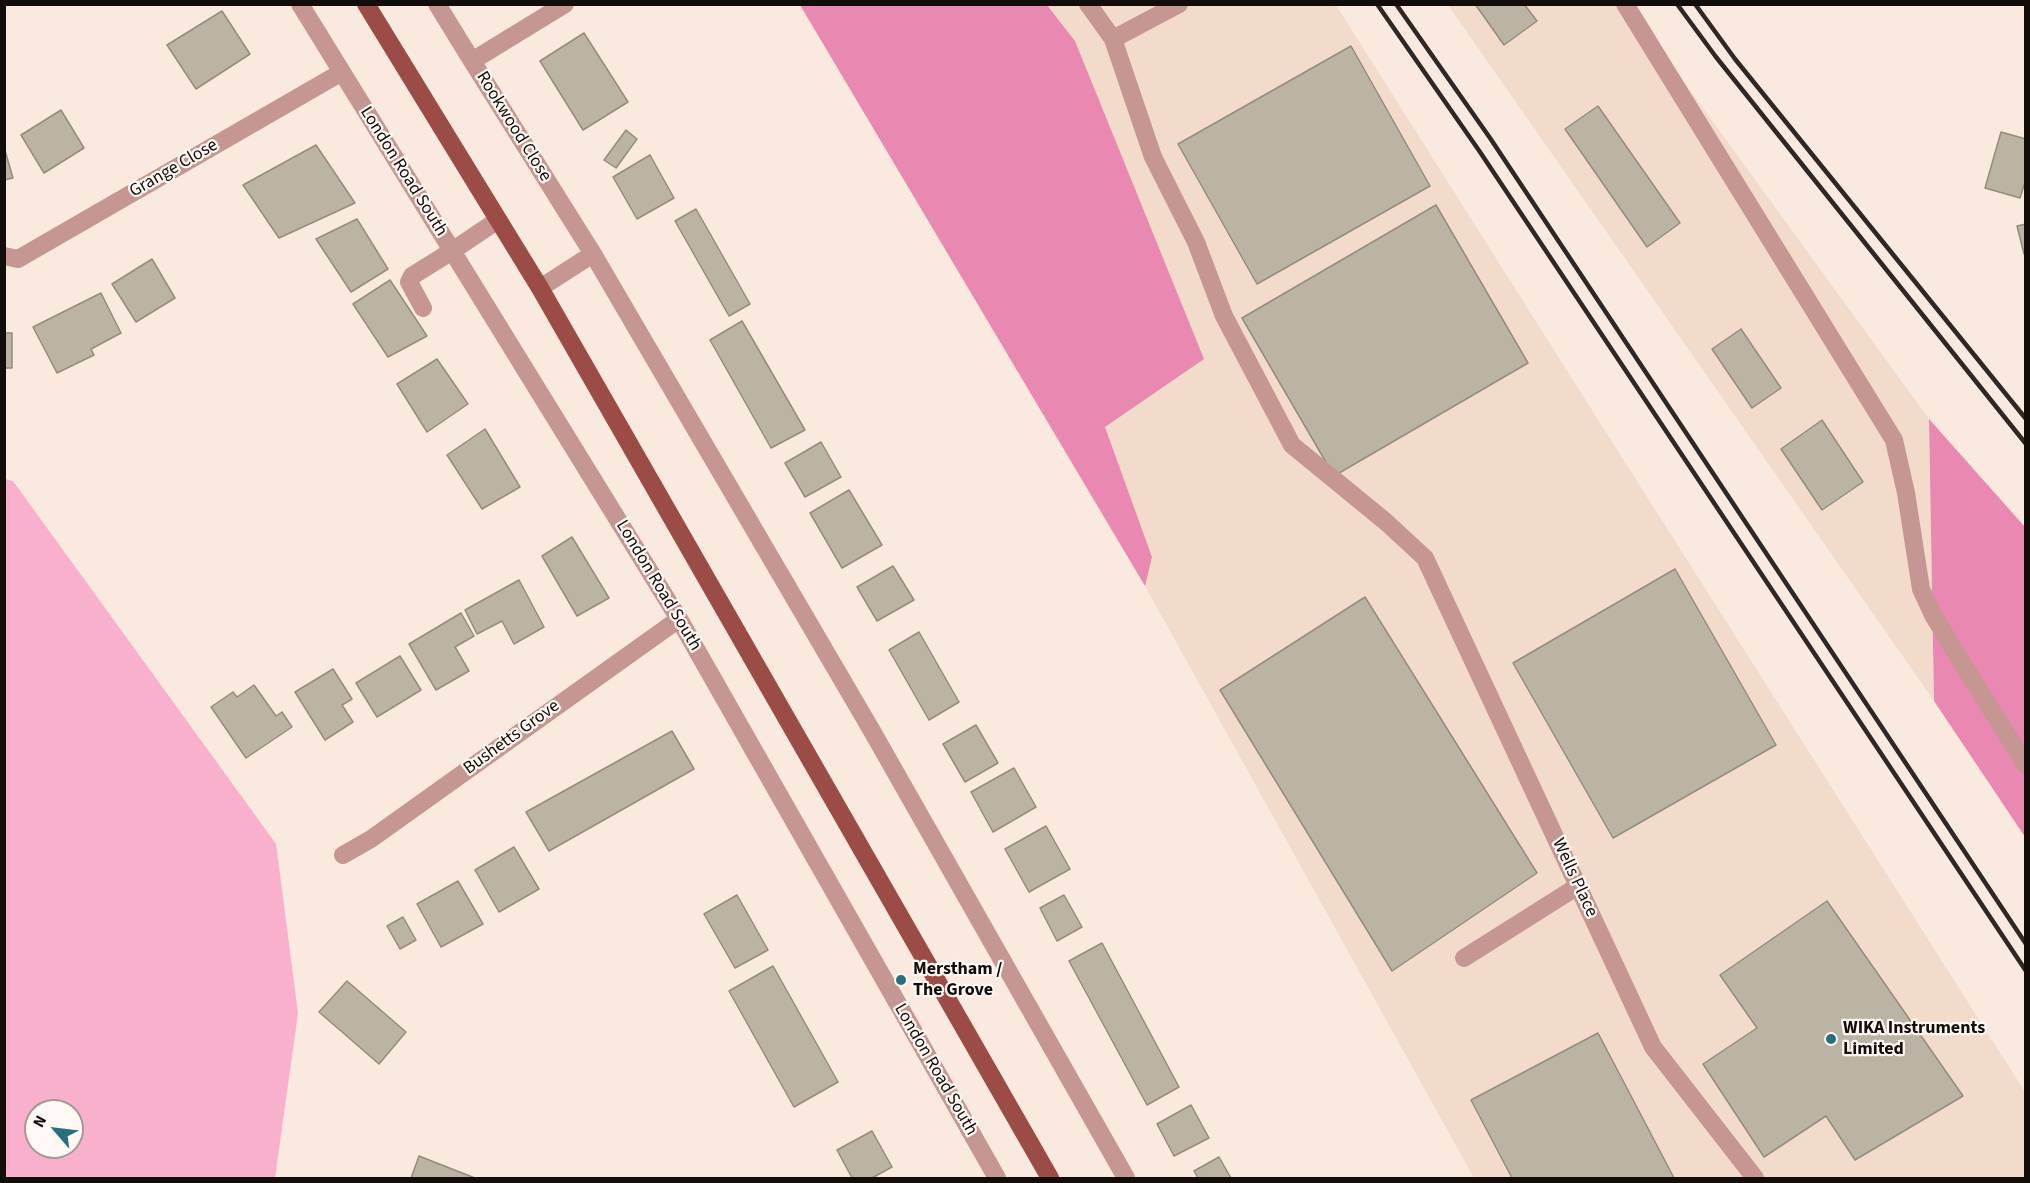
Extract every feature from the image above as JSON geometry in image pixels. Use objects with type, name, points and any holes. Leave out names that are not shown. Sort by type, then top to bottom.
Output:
[{"type":"main road","points":[[366,4],[540,288],[1050,1179]]},
{"type":"street","name":"London Road South","points":[[300,4],[679,619],[997,1179]]},
{"type":"street","points":[[437,4],[472,61]]},
{"type":"street","name":"Rookwood Close","points":[[565,4],[472,61],[592,254]]},
{"type":"street","points":[[1088,4],[1113,39],[1179,4]]},
{"type":"street","points":[[1625,4],[1894,440],[1906,493],[1921,589],[1949,640],[2025,765]]},
{"type":"street","name":"Wells Place","points":[[1113,39],[1153,157],[1196,242],[1224,315],[1292,445],[1386,522],[1425,558],[1653,1047],[1755,1179]]},
{"type":"street","name":"Grange Close","points":[[4,256],[18,258],[342,72]]},
{"type":"street","points":[[423,308],[409,282],[412,276],[498,220]]},
{"type":"street","points":[[540,288],[592,254],[878,741],[1126,1179]]},
{"type":"street","name":"Bushetts Grove","points":[[343,855],[371,839],[679,619]]},
{"type":"street","points":[[1464,958],[1578,886]]},
{"type":"shaded area","points":[[800,5],[1047,5],[1075,41],[1204,359],[1105,427],[1152,557],[1145,586]]},
{"type":"shaded area","points":[[1047,5],[1336,5],[2025,1092],[2025,1178],[1474,1178],[1145,586],[1152,557],[1105,427],[1075,41]]},
{"type":"shaded area","points":[[1448,5],[1628,5],[1929,419],[1934,701]]},
{"type":"shaded area","points":[[1929,419],[2025,527],[2025,837],[1934,701]]},
{"type":"shaded area","points":[[5,479],[13,481],[276,844],[298,1013],[275,1178],[5,1178]]},
{"type":"building","points":[[1475,4],[1524,4],[1537,21],[1504,45]]},
{"type":"building","points":[[222,11],[250,54],[196,89],[167,45]]},
{"type":"building","points":[[584,33],[628,102],[583,130],[540,61]]},
{"type":"building","points":[[1351,46],[1430,186],[1257,284],[1178,144]]},
{"type":"building","points":[[1598,106],[1680,223],[1647,247],[1565,129]]},
{"type":"building","points":[[61,110],[84,148],[44,173],[21,135]]},
{"type":"building","points":[[626,130],[637,139],[616,168],[604,160]]},
{"type":"building","points":[[2001,132],[2026,139],[2026,179],[2020,198],[1985,188]]},
{"type":"building","points":[[316,145],[355,203],[279,238],[243,185]]},
{"type":"building","points":[[4,147],[13,178],[4,180]]},
{"type":"building","points":[[650,155],[674,198],[637,219],[613,177]]},
{"type":"building","points":[[1436,205],[1528,363],[1334,476],[1242,318]]},
{"type":"building","points":[[696,209],[750,304],[729,316],[675,221]]},
{"type":"building","points":[[357,219],[388,269],[351,292],[316,239]]},
{"type":"building","points":[[2026,224],[2026,254],[2024,254],[2017,226]]},
{"type":"building","points":[[152,259],[175,298],[136,322],[112,284]]},
{"type":"building","points":[[390,280],[427,336],[388,357],[353,304]]},
{"type":"building","points":[[101,293],[121,333],[91,349],[94,355],[57,373],[33,327]]},
{"type":"building","points":[[742,321],[805,430],[771,448],[710,340]]},
{"type":"building","points":[[1741,329],[1781,388],[1752,408],[1712,349]]},
{"type":"building","points":[[4,333],[12,333],[12,368],[4,368]]},
{"type":"building","points":[[437,359],[468,404],[427,432],[397,384]]},
{"type":"building","points":[[1822,420],[1863,482],[1822,510],[1781,449]]},
{"type":"building","points":[[485,429],[520,487],[482,509],[447,455]]},
{"type":"building","points":[[821,442],[841,477],[805,497],[785,463]]},
{"type":"building","points":[[849,490],[882,545],[842,568],[810,513]]},
{"type":"building","points":[[572,537],[609,598],[577,616],[542,556]]},
{"type":"building","points":[[893,566],[914,600],[877,621],[857,587]]},
{"type":"building","points":[[1675,569],[1776,745],[1613,838],[1513,663]]},
{"type":"building","points":[[519,580],[544,627],[514,644],[502,621],[477,634],[465,610]]},
{"type":"building","points":[[1365,597],[1537,873],[1392,971],[1220,690]]},
{"type":"building","points":[[461,613],[474,636],[455,647],[469,671],[436,690],[409,644]]},
{"type":"building","points":[[919,632],[959,702],[929,720],[889,650]]},
{"type":"building","points":[[400,656],[421,690],[377,717],[356,683]]},
{"type":"building","points":[[333,669],[352,699],[342,705],[353,722],[325,740],[295,692]]},
{"type":"building","points":[[254,685],[276,716],[282,712],[292,727],[246,758],[211,707],[233,692],[237,697]]},
{"type":"building","points":[[976,725],[998,763],[965,782],[943,744]]},
{"type":"building","points":[[672,731],[694,769],[549,851],[526,812]]},
{"type":"building","points":[[1014,768],[1036,807],[993,832],[971,792]]},
{"type":"building","points":[[1046,826],[1070,869],[1029,892],[1005,849]]},
{"type":"building","points":[[514,847],[539,889],[499,912],[475,870]]},
{"type":"building","points":[[458,881],[483,924],[441,947],[417,904]]},
{"type":"building","points":[[737,895],[768,950],[735,968],[704,914]]},
{"type":"building","points":[[1064,895],[1082,927],[1057,941],[1040,908]]},
{"type":"building","points":[[1827,901],[1963,1096],[1855,1160],[1826,1116],[1764,1157],[1703,1064],[1757,1028],[1720,975]]},
{"type":"building","points":[[403,917],[416,940],[400,949],[387,926]]},
{"type":"building","points":[[1102,943],[1179,1087],[1147,1105],[1069,961]]},
{"type":"building","points":[[773,966],[838,1082],[794,1107],[729,991]]},
{"type":"building","points":[[347,981],[406,1032],[379,1064],[319,1012]]},
{"type":"building","points":[[1598,1033],[1674,1178],[1512,1178],[1471,1100]]},
{"type":"building","points":[[1191,1105],[1209,1138],[1174,1156],[1157,1124]]},
{"type":"building","points":[[872,1131],[892,1167],[872,1178],[852,1178],[837,1150]]},
{"type":"building","points":[[419,1156],[475,1178],[411,1178]]},
{"type":"building","points":[[1219,1157],[1231,1178],[1198,1178],[1194,1171]]},
{"type":"railway","points":[[1377,4],[1480,152],[2026,971]]},
{"type":"railway","points":[[1396,4],[1490,138],[2026,944]]},
{"type":"railway","points":[[1677,4],[1716,57],[2026,444]]},
{"type":"railway","points":[[1695,4],[1735,59],[2026,419]]},
{"type":"place","name":"Merstham / The Grove","points":[[901,980]]},
{"type":"place","name":"WIKA Instruments Limited","points":[[1831,1039]]}]
